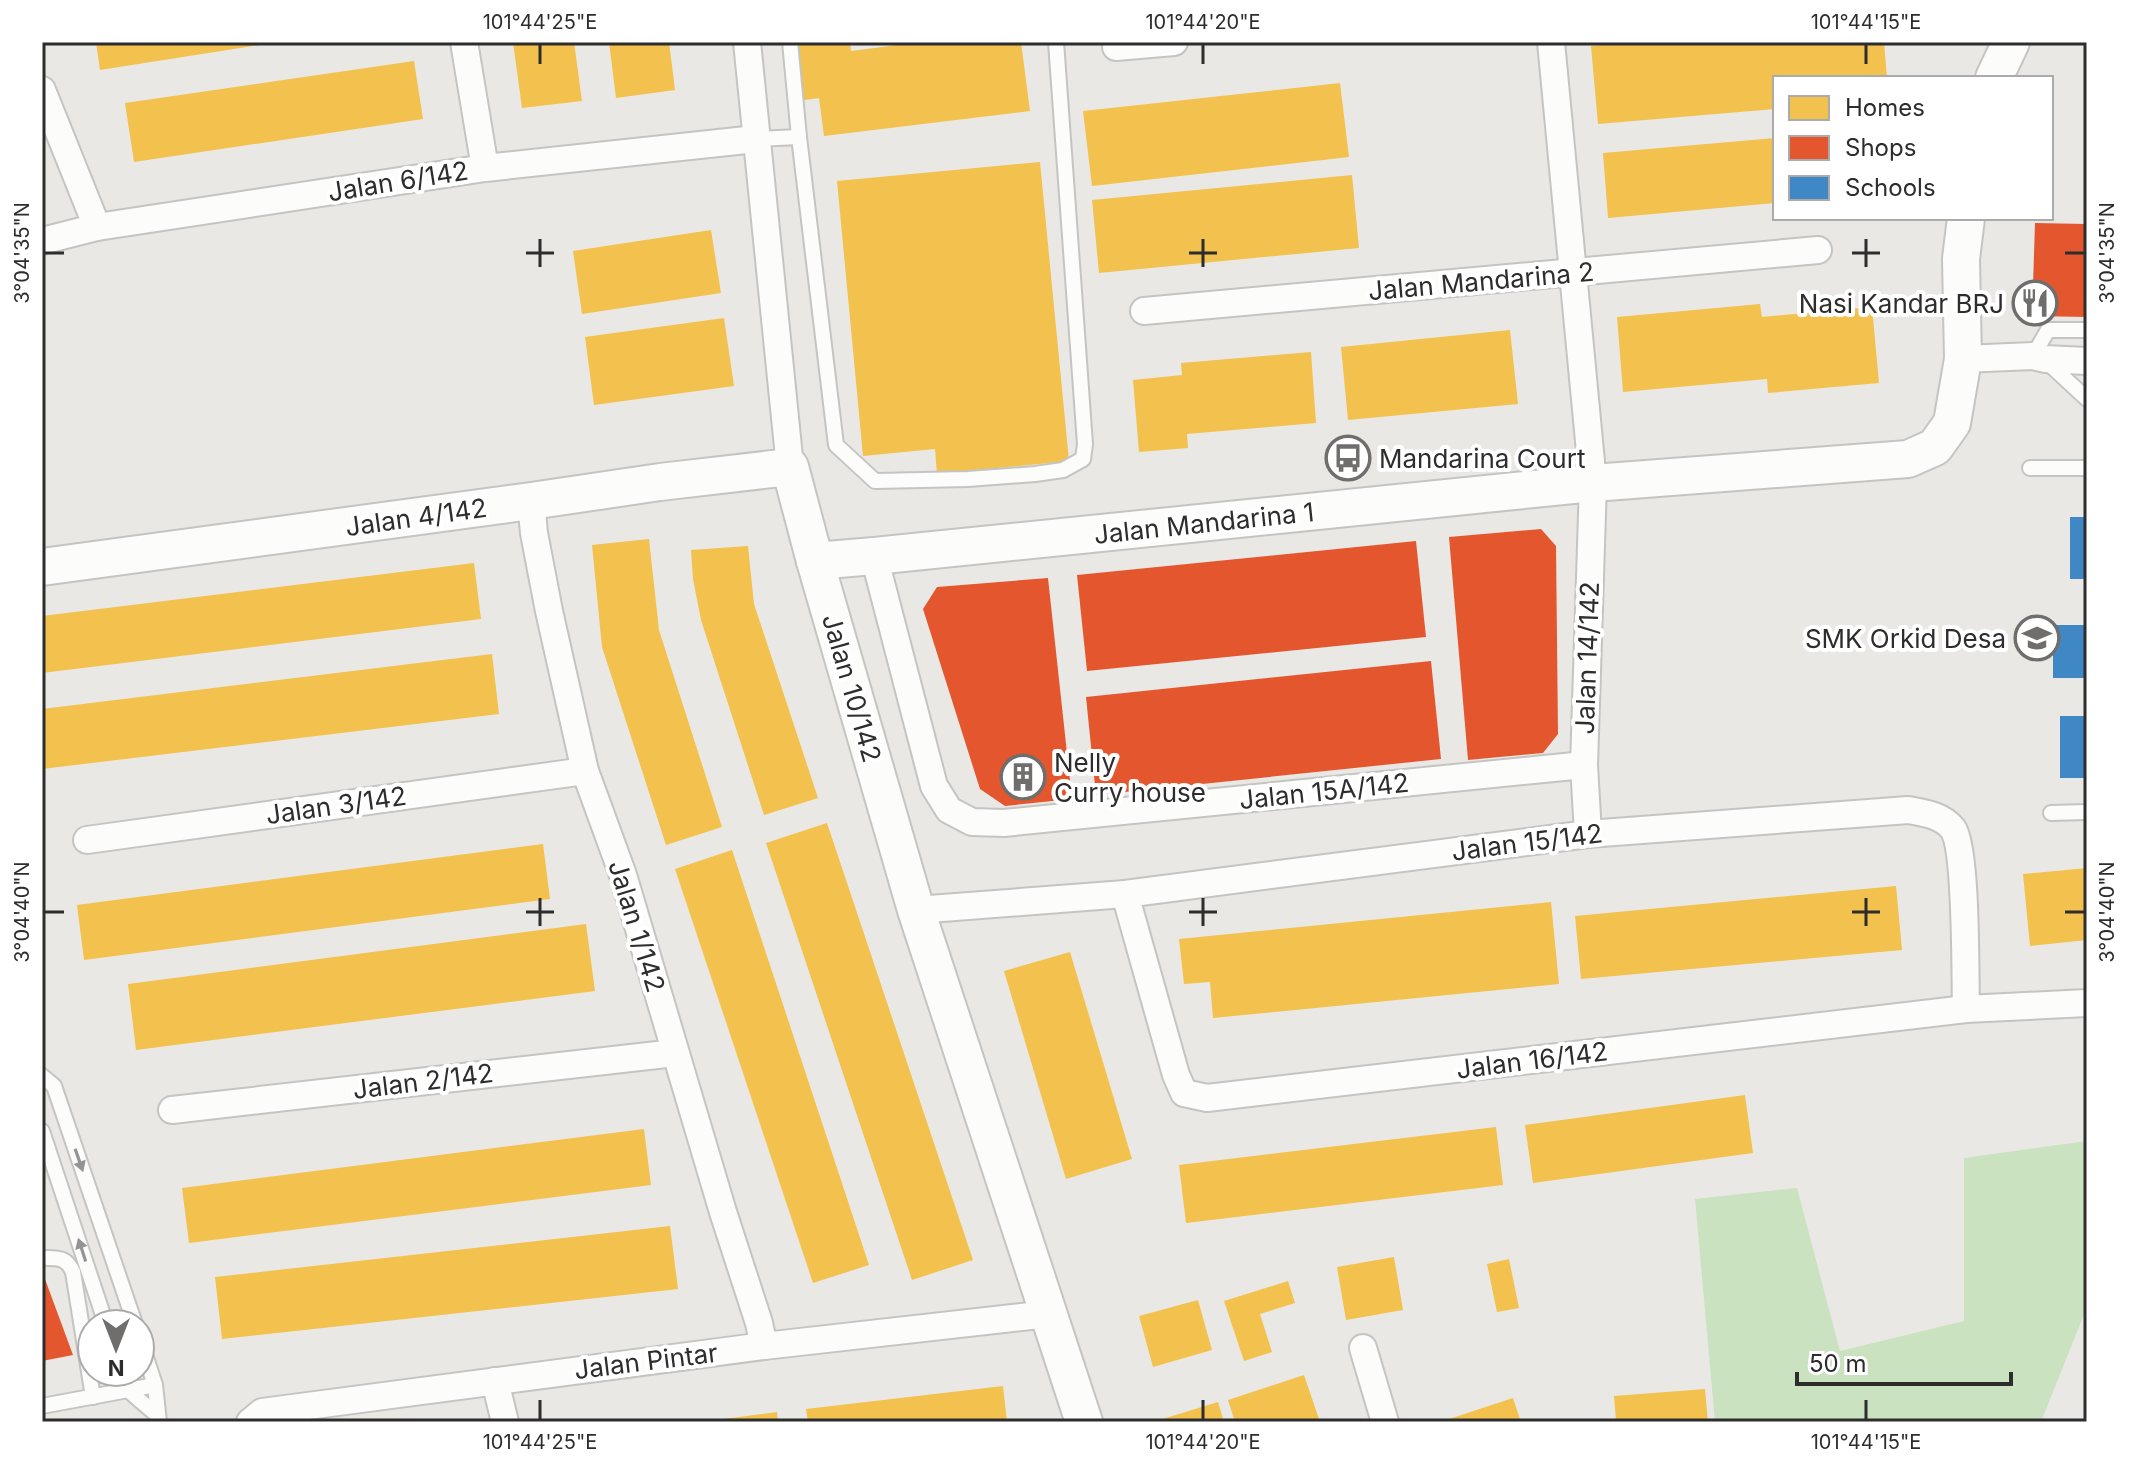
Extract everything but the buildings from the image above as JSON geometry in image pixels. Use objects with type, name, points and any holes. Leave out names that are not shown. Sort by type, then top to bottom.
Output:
[{"type":"street","points":[[464,42],[485,168]]},
{"type":"street","name":"Jalan 10/142","points":[[747,42],[790,467],[916,910],[1084,1422]]},
{"type":"street","points":[[1116,47],[1174,42]]},
{"type":"street","points":[[1551,42],[1593,483]]},
{"type":"street","points":[[1995,76],[2011,42]]},
{"type":"street","points":[[42,90],[97,227]]},
{"type":"street","name":"Jalan 6/142","points":[[42,241],[97,227],[485,168],[756,139]]},
{"type":"street","name":"Jalan Mandarina 1","points":[[815,561],[1593,483],[1908,459],[1935,447],[1952,423],[1963,359],[1961,259],[1966,220]]},
{"type":"street","name":"Jalan Mandarina 2","points":[[1144,311],[1818,250]]},
{"type":"street","points":[[1963,359],[2087,361]]},
{"type":"street","name":"Jalan 4/142","points":[[42,567],[790,467]]},
{"type":"street","name":"Jalan 14/142","points":[[1588,834],[1584,765],[1593,483]]},
{"type":"street","name":"Jalan 1/142","points":[[531,501],[549,611],[585,771],[623,875],[764,1346]]},
{"type":"street","name":"Jalan 15A/142","points":[[874,556],[934,786],[949,810],[972,822],[1019,822],[1584,765]]},
{"type":"street","name":"Jalan 3/142","points":[[87,840],[585,771]]},
{"type":"street","name":"Jalan 15/142","points":[[916,910],[1125,894],[1588,834],[1908,810],[1937,816],[1953,830],[1961,856],[1966,1009]]},
{"type":"street","name":"Jalan 16/142","points":[[1125,894],[1176,1075],[1184,1093],[1207,1098],[1966,1009],[2087,1003]]},
{"type":"street","name":"Jalan 2/142","points":[[172,1110],[675,1053]]},
{"type":"street","name":"Jalan Pintar","points":[[250,1422],[262,1412],[764,1346],[1048,1314]]},
{"type":"street","points":[[1363,1348],[1385,1422]]},
{"type":"street","points":[[495,1381],[505,1422]]},
{"type":"lane","points":[[790,42],[836,445],[875,481],[968,479],[1063,470],[1083,459],[1085,444],[1056,42]]},
{"type":"lane","points":[[756,139],[799,137]]},
{"type":"lane","points":[[2087,330],[2048,330],[2039,358],[2087,399]]},
{"type":"lane","points":[[2030,468],[2087,468]]},
{"type":"lane","points":[[2051,813],[2087,812]]},
{"type":"lane","points":[[42,1076],[129,1308]]},
{"type":"lane","points":[[42,1131],[101,1308]]},
{"type":"lane","points":[[47,1258],[60,1258],[69,1263],[73,1272],[93,1397]]},
{"type":"lane","points":[[128,1388],[159,1419]]},
{"type":"lane","points":[[42,1406],[142,1388]]},
{"type":"lane","points":[[155,1388],[159,1419]]},
{"type":"green space","points":[[2087,1141],[2087,1307],[2041,1422],[1715,1422],[1695,1199],[1797,1188],[1840,1351],[1964,1321],[1964,1158]]},
{"type":"place","name":"Nasi Kandar BRJ","points":[[2035,303]]},
{"type":"place","name":"Mandarina Court","points":[[1348,458]]},
{"type":"place","name":"SMK Orkid Desa","points":[[2037,638]]},
{"type":"place","name":"Nelly Curry house","points":[[1023,777]]}]
